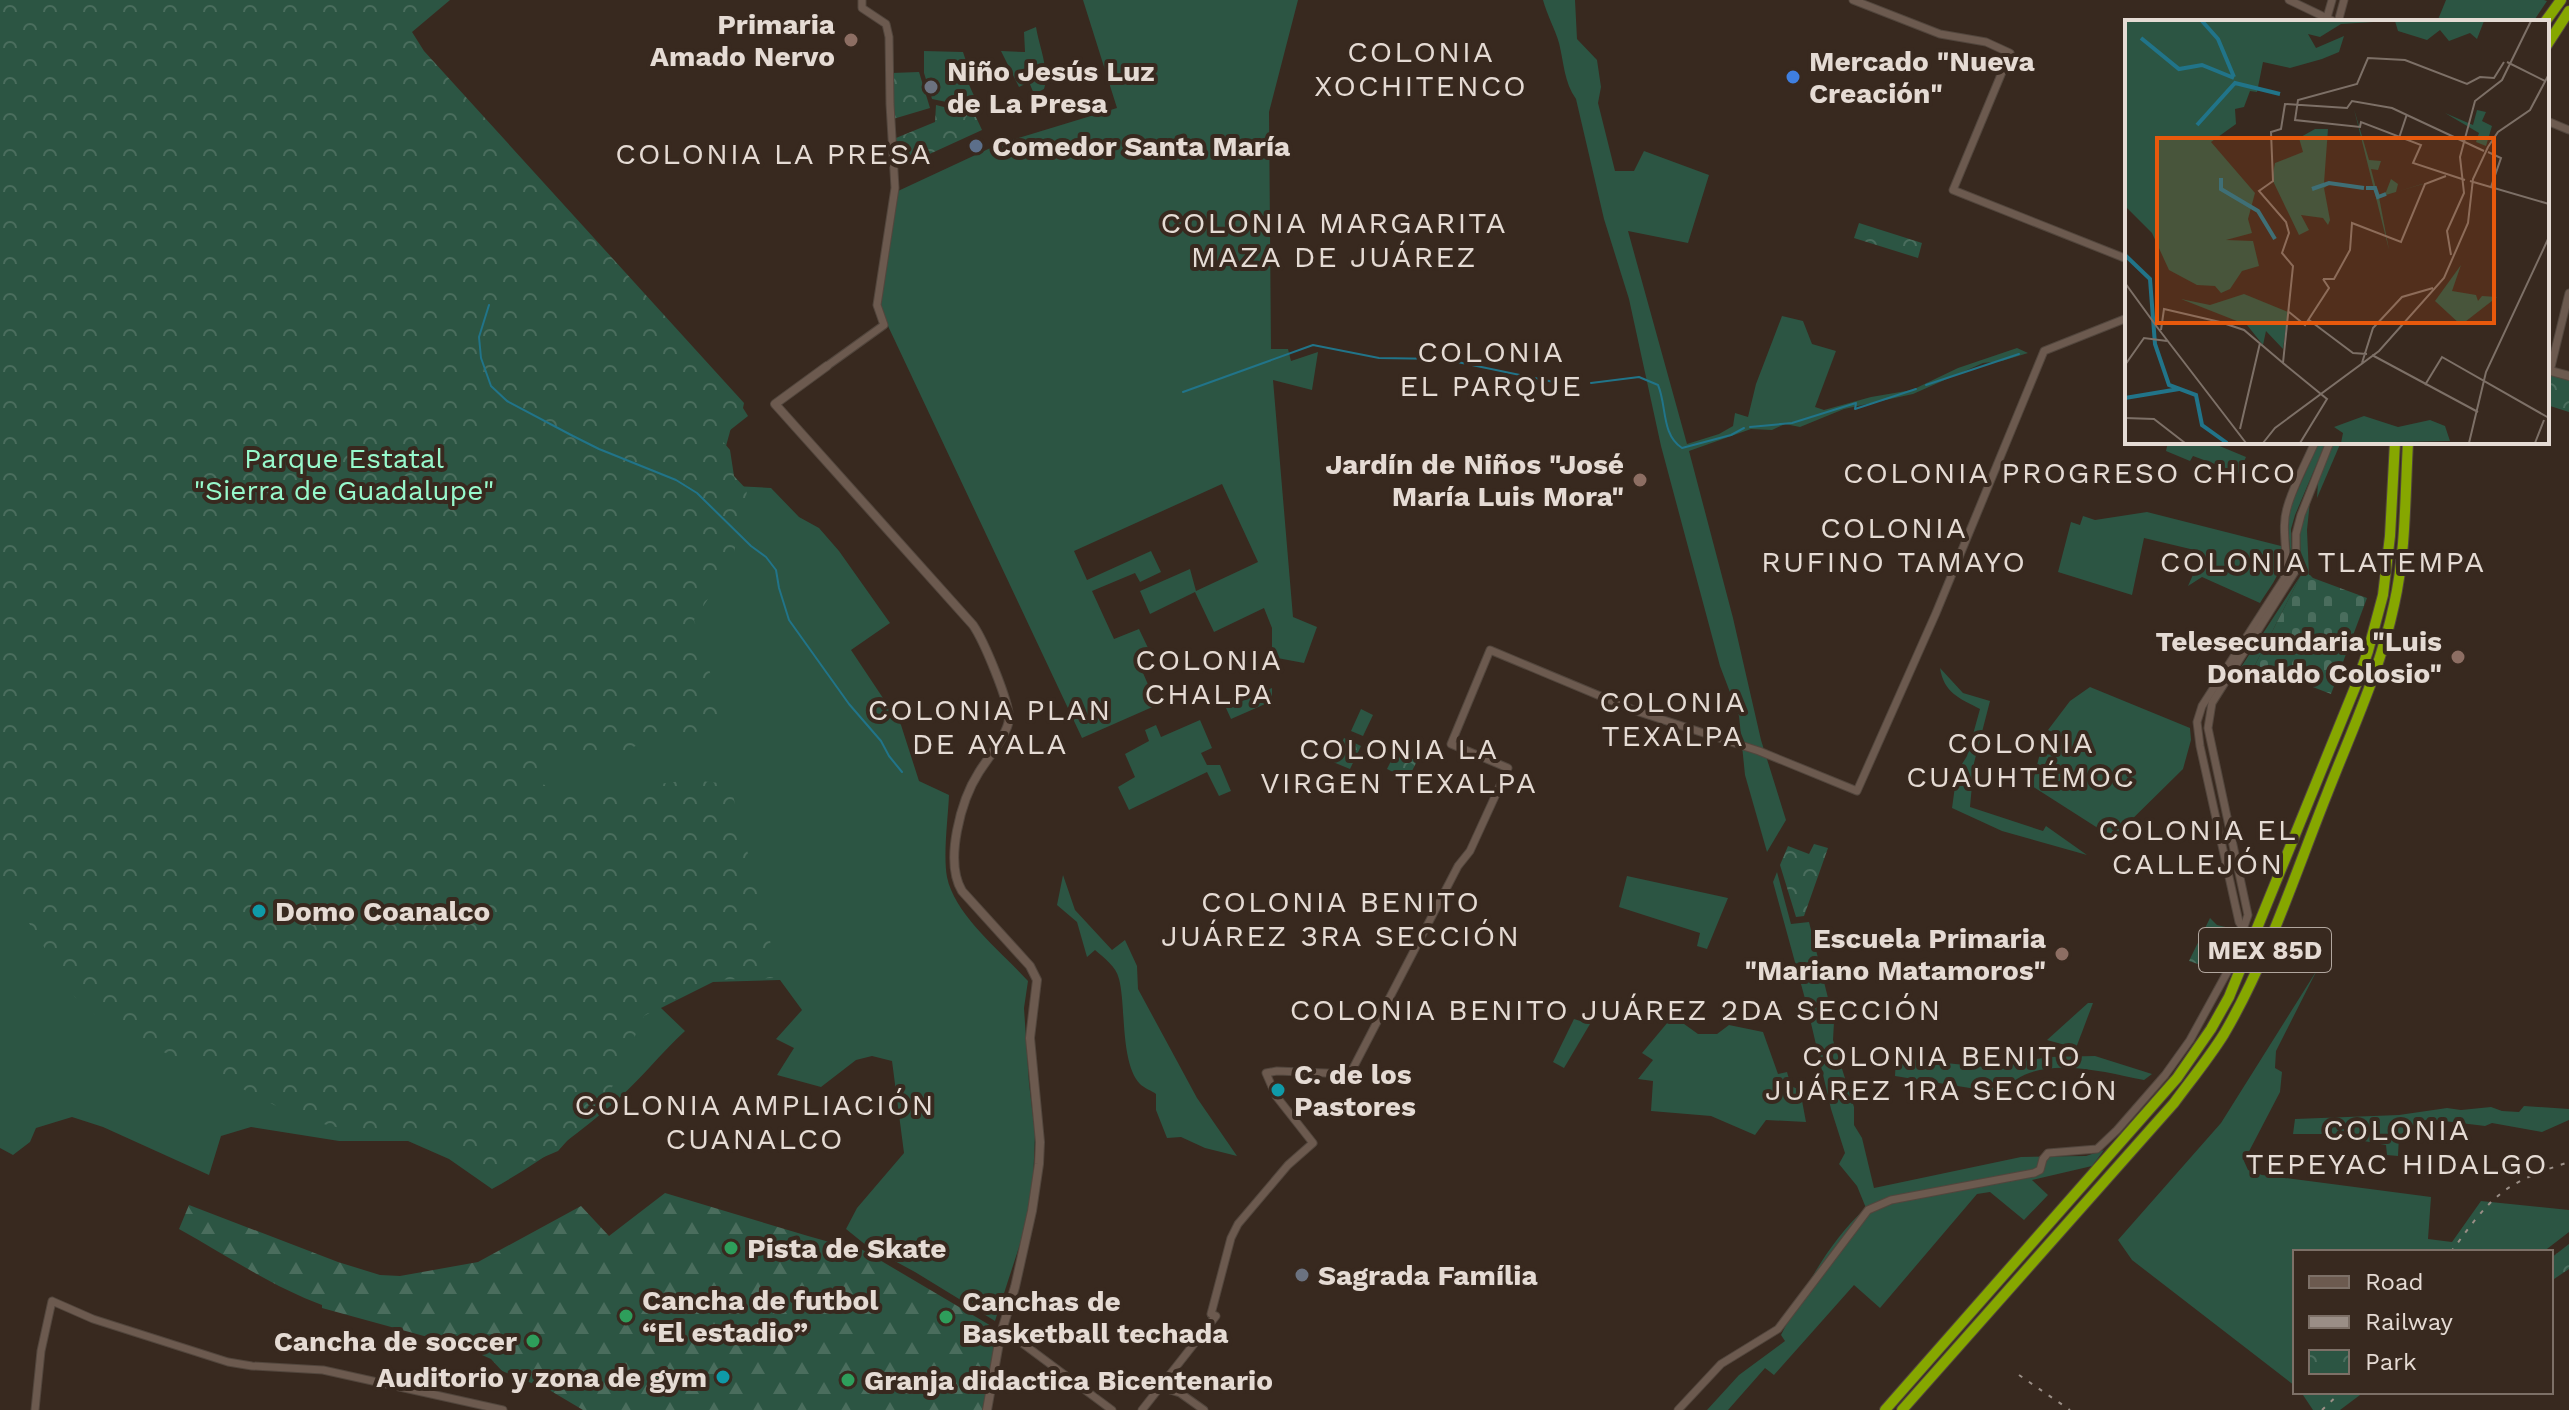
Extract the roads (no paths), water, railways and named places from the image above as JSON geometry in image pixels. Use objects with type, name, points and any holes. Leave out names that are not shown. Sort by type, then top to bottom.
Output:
[{"type":"highway","points":[[2546,20],[2561,0]]},
{"type":"highway","points":[[2549,42],[2569,11]]},
{"type":"highway","name":"MEX 85D","points":[[1885,1410],[2177,1078],[2217,1019],[2244,964],[2374,633],[2387,571],[2395,444]]},
{"type":"highway","name":"MEX 85D","points":[[1902,1410],[2181,1094],[2229,1025],[2264,951],[2386,639],[2400,569],[2408,444]]},
{"type":"main road","points":[[827,366],[775,404],[953,601],[982,639],[1007,708],[1009,722],[976,775],[962,806],[955,857],[959,886],[1035,971],[1037,980],[1030,1038],[1039,1124],[1039,1164],[1034,1204],[1003,1329],[987,1410]]},
{"type":"main road","points":[[2549,370],[2569,376]]},
{"type":"street","points":[[1853,0],[1940,34],[1986,42],[2010,53],[1953,190],[2125,258]]},
{"type":"street","points":[[2289,0],[2329,20]]},
{"type":"street","points":[[2331,20],[2332,0]]},
{"type":"street","points":[[2332,20],[2344,0]]},
{"type":"street","points":[[827,366],[884,325],[877,305],[895,182],[889,33],[882,20],[862,4]]},
{"type":"street","points":[[2549,122],[2569,130]]},
{"type":"street","points":[[2549,366],[2569,293]]},
{"type":"street","points":[[1142,1410],[1213,1315],[1231,1238],[1241,1220],[1294,1158],[1313,1143],[1276,1096],[1266,1073],[1350,1074],[1458,866],[1475,842],[1508,768],[1451,744],[1490,650],[1636,711],[1759,751],[1857,791],[1936,613],[2044,351],[2125,319]]},
{"type":"street","points":[[2243,928],[2239,922],[2197,722],[2202,706],[2284,579],[2288,563],[2287,508],[2314,444]]},
{"type":"street","points":[[1678,1410],[1721,1364],[1778,1329],[1861,1216],[1872,1207],[1891,1200],[2034,1173],[2040,1170],[2047,1154],[2097,1149],[2165,1075],[2190,1040],[2229,969],[2248,915],[2208,728],[2210,710],[2234,666],[2296,570],[2298,525],[2329,444]]},
{"type":"street","points":[[35,1410],[41,1351],[52,1301],[93,1319],[206,1356],[252,1366],[323,1370],[503,1410]]},
{"type":"street","points":[[1003,1329],[1112,1410]]},
{"type":"street","points":[[1161,1387],[1180,1393],[1204,1410]]},
{"type":"waterway","points":[[489,305],[479,337],[481,358],[491,386],[507,401],[573,436],[676,480],[697,493],[766,557],[776,570],[789,620],[902,772]]},
{"type":"waterway","points":[[1183,392],[1313,345],[1379,358],[1443,359],[1568,385],[1579,384]]},
{"type":"waterway","points":[[1926,385],[2019,354]]},
{"type":"waterway","points":[[1591,383],[1639,377],[1658,385],[1671,435],[1682,448],[1731,435],[1744,428]]},
{"type":"waterway","points":[[1750,427],[1792,423],[1856,403],[1855,409],[1916,389]]},
{"type":"railway","points":[[2452,1250],[2477,1217],[2500,1194],[2528,1177],[2569,1162]]},
{"type":"railway","points":[[2019,1375],[2070,1410]]},
{"type":"railway","points":[[2322,1410],[2339,1394]]},
{"type":"place","name":"Primaria Amado Nervo","points":[[851,40]]},
{"type":"place","name":"Mercado \"Nueva Creación\"","points":[[1793,77]]},
{"type":"place","name":"Niño Jesús Luz de La Presa","points":[[931,87]]},
{"type":"place","name":"Comedor Santa María","points":[[976,146]]},
{"type":"place","name":"Jardín de Niños \"José María Luis Mora\"","points":[[1640,480]]},
{"type":"place","name":"Telesecundaria \"Luis Donaldo Colosio\"","points":[[2458,657]]},
{"type":"place","name":"Domo Coanalco","points":[[259,911]]},
{"type":"place","name":"Escuela Primaria \"Mariano Matamoros\"","points":[[2062,954]]},
{"type":"place","name":"C. de los Pastores","points":[[1278,1090]]},
{"type":"place","name":"Pista de Skate","points":[[731,1248]]},
{"type":"place","name":"Sagrada Família","points":[[1302,1275]]},
{"type":"place","name":"Cancha de futbol “El estadio”","points":[[626,1316]]},
{"type":"place","name":"Canchas de Basketball techada","points":[[946,1317]]},
{"type":"place","name":"Cancha de soccer","points":[[533,1341]]},
{"type":"place","name":"Auditorio y zona de gym","points":[[723,1377]]},
{"type":"place","name":"Granja didactica Bicentenario","points":[[848,1380]]},
{"type":"district","name":"COLONIA XOCHITENCO","points":[[1421,69]]},
{"type":"district","name":"COLONIA LA PRESA","points":[[774,154]]},
{"type":"district","name":"COLONIA MARGARITA MAZA DE JUÁREZ","points":[[1334,240]]},
{"type":"district","name":"COLONIA EL PARQUE","points":[[1491,369]]},
{"type":"district","name":"COLONIA PROGRESO CHICO","points":[[2070,473]]},
{"type":"district","name":"COLONIA RUFINO TAMAYO","points":[[1894,545]]},
{"type":"district","name":"COLONIA TLATEMPA","points":[[2323,562]]},
{"type":"district","name":"COLONIA CHALPA","points":[[1209,677]]},
{"type":"district","name":"COLONIA TEXALPA","points":[[1673,719]]},
{"type":"district","name":"COLONIA PLAN DE AYALA","points":[[990,727]]},
{"type":"district","name":"COLONIA CUAUHTÉMOC","points":[[2021,760]]},
{"type":"district","name":"COLONIA LA VIRGEN TEXALPA","points":[[1399,766]]},
{"type":"district","name":"COLONIA EL CALLEJÓN","points":[[2198,847]]},
{"type":"district","name":"COLONIA BENITO JUÁREZ 3RA SECCIÓN","points":[[1341,919]]},
{"type":"district","name":"COLONIA BENITO JUÁREZ 2DA SECCIÓN","points":[[1616,1010]]},
{"type":"district","name":"COLONIA BENITO JUÁREZ 1RA SECCIÓN","points":[[1942,1073]]},
{"type":"district","name":"COLONIA AMPLIACIÓN CUANALCO","points":[[755,1122]]},
{"type":"district","name":"COLONIA TEPEYAC HIDALGO","points":[[2397,1147]]},
{"type":"park label","name":"Parque Estatal \"Sierra de Guadalupe\"","points":[[344,474]]}]
